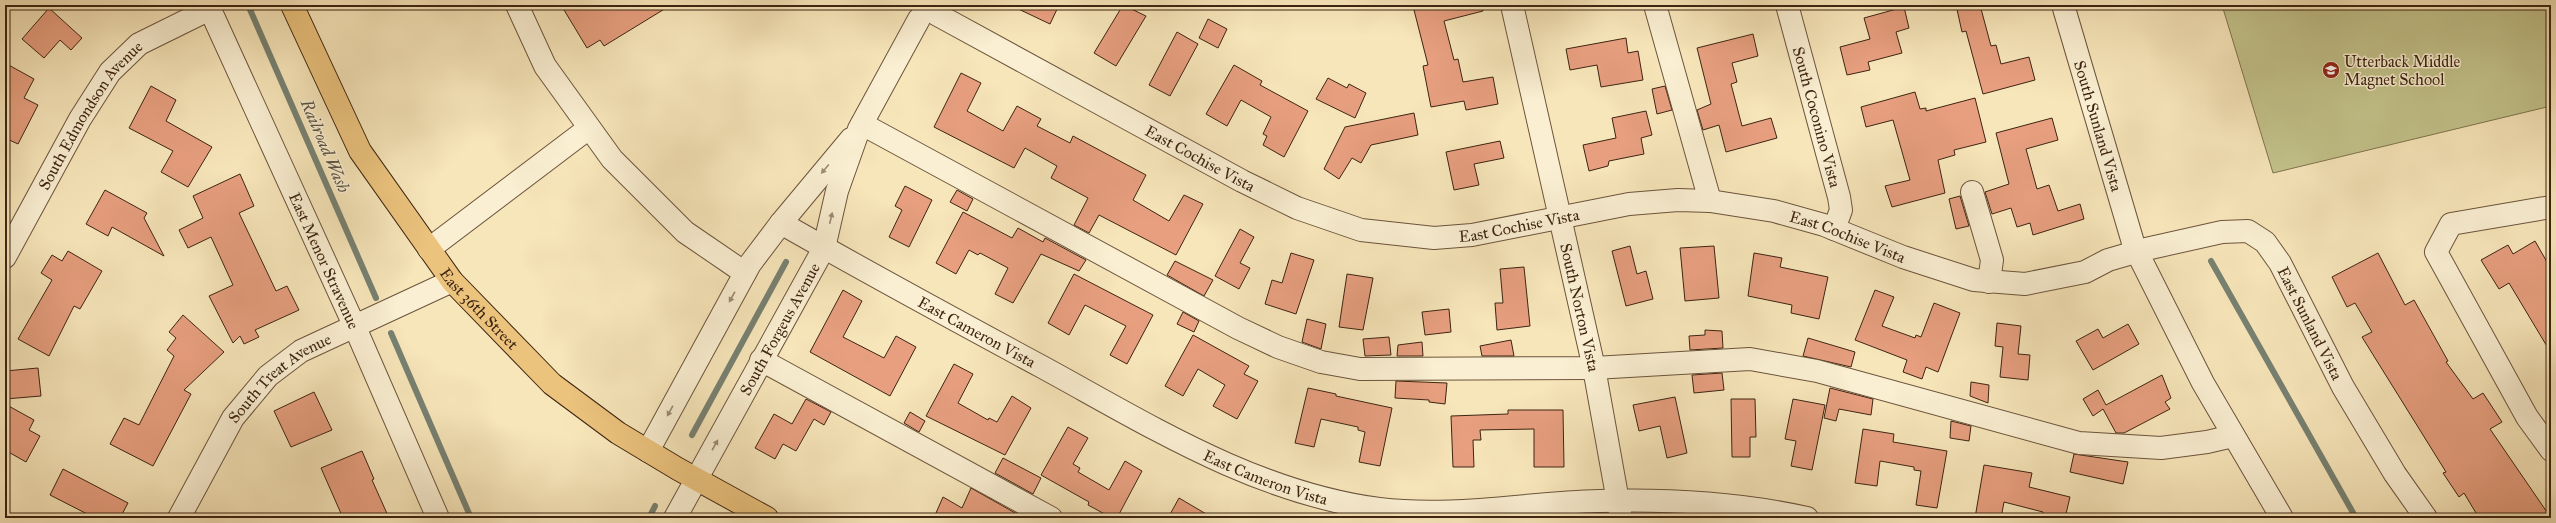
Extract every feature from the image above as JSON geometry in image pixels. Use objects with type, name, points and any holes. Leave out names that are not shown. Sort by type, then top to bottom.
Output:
[{"type":"main road","name":"East 36th Street","points":[[292,5],[360,150],[452,281],[552,384],[618,433],[696,479],[767,518]]},
{"type":"street","points":[[517,5],[545,66],[612,159],[685,232],[745,273]]},
{"type":"street","name":"South Norton Vista","points":[[1512,5],[1559,219],[1594,368],[1620,510]]},
{"type":"street","points":[[1655,5],[1710,201]]},
{"type":"street","name":"South Coconino Vista","points":[[1787,5],[1839,197],[1841,210],[1834,229]]},
{"type":"street","name":"South Sunland Vista","points":[[2063,5],[2136,249]]},
{"type":"street","name":"South Edmondson Avenue","points":[[5,257],[80,119],[110,72],[139,44],[209,7]]},
{"type":"street","name":"East Menor Stravenue","points":[[209,7],[354,325],[438,518]]},
{"type":"street","name":"East Cochise Vista","points":[[926,11],[1297,208],[1328,220],[1361,230],[1434,238],[1472,235],[1629,204],[1678,200],[1710,201],[1774,211],[1834,229],[1903,257],[1974,280],[1989,282],[2025,284],[2060,279],[2085,272],[2108,260],[2136,249]]},
{"type":"street","name":"South Forgeus Avenue","points":[[675,518],[824,248],[837,191],[860,127],[926,11]]},
{"type":"street","points":[[860,127],[1238,328],[1278,347],[1321,362],[1360,369],[1594,368],[1750,360],[1817,371],[2079,443],[2161,448],[2207,442],[2233,436]]},
{"type":"street","name":"South Forgeus Avenue","points":[[648,451],[745,273],[780,223],[860,127]]},
{"type":"street","points":[[429,249],[589,128]]},
{"type":"street","points":[[1972,192],[1992,260],[1989,282]]},
{"type":"street","points":[[2551,207],[2451,224],[2436,252],[2527,417],[2551,450]]},
{"type":"street","name":"East Cameron Vista","points":[[780,223],[1189,448],[1306,494],[1414,515],[1489,511],[1620,510],[1659,501],[1728,506],[1807,518]]},
{"type":"street","name":"East Sunland Vista","points":[[2136,249],[2222,232],[2248,230],[2265,242],[2280,263],[2347,393],[2395,474],[2426,518]]},
{"type":"street","points":[[2136,249],[2203,383],[2282,518]]},
{"type":"street","name":"South Treat Avenue","points":[[179,518],[233,418],[268,376],[301,351],[354,325],[452,281]]},
{"type":"street","points":[[761,360],[1051,518]]},
{"type":"green space","points":[[2222,5],[2551,5],[2551,106],[2273,173]]},
{"type":"building","points":[[561,5],[671,5],[604,46],[600,40],[587,48]]},
{"type":"building","points":[[1010,5],[1059,5],[1050,24]]},
{"type":"building","points":[[1123,5],[1146,16],[1116,66],[1094,53]]},
{"type":"building","points":[[1435,5],[1483,5],[1483,11],[1444,21],[1454,60],[1458,59],[1463,82],[1493,77],[1498,104],[1466,110],[1464,101],[1431,107],[1423,66],[1428,65],[1414,10]]},
{"type":"building","points":[[1956,5],[1980,5],[1991,46],[1996,45],[2001,64],[2029,57],[2035,80],[1983,94],[1966,31],[1962,32]]},
{"type":"building","points":[[1904,7],[1909,28],[1896,32],[1902,53],[1868,62],[1870,70],[1847,75],[1840,47],[1870,39],[1864,18]]},
{"type":"building","points":[[49,8],[82,38],[71,50],[60,40],[44,58],[22,39]]},
{"type":"building","points":[[1208,19],[1227,29],[1218,48],[1199,38]]},
{"type":"building","points":[[1177,32],[1198,44],[1170,96],[1149,85]]},
{"type":"building","points":[[1753,34],[1758,56],[1732,63],[1737,82],[1731,84],[1742,126],[1771,118],[1777,138],[1726,152],[1719,125],[1703,130],[1697,110],[1711,104],[1697,48]]},
{"type":"building","points":[[1626,38],[1628,53],[1638,51],[1643,80],[1601,87],[1597,65],[1570,70],[1566,49]]},
{"type":"building","points":[[5,63],[34,79],[24,98],[38,105],[18,144],[5,138]]},
{"type":"building","points":[[1234,65],[1262,81],[1260,85],[1308,111],[1284,157],[1263,145],[1267,136],[1263,134],[1271,117],[1241,100],[1227,126],[1206,114]]},
{"type":"building","points":[[961,73],[981,83],[967,111],[1003,131],[1017,106],[1041,119],[1037,126],[1070,143],[1073,136],[1146,175],[1133,200],[1169,221],[1184,195],[1203,204],[1176,255],[1099,215],[1089,233],[1074,225],[1088,198],[1051,178],[1057,166],[1025,148],[1014,168],[934,127]]},
{"type":"building","points":[[1328,78],[1347,88],[1349,84],[1366,93],[1355,118],[1316,99]]},
{"type":"building","points":[[151,86],[176,100],[166,121],[212,147],[188,187],[161,172],[173,151],[129,128]]},
{"type":"building","points":[[1665,86],[1672,110],[1657,114],[1652,89]]},
{"type":"building","points":[[1915,92],[1920,109],[1926,108],[1926,111],[1975,98],[1986,142],[1954,150],[1955,155],[1938,160],[1945,193],[1892,207],[1885,186],[1910,180],[1893,120],[1866,127],[1861,107]]},
{"type":"building","points":[[1646,111],[1652,135],[1641,138],[1644,154],[1609,161],[1608,166],[1589,171],[1583,145],[1616,138],[1612,118]]},
{"type":"building","points":[[1414,113],[1418,135],[1371,145],[1361,163],[1352,158],[1339,179],[1324,169],[1345,127]]},
{"type":"building","points":[[2052,118],[2058,140],[2026,149],[2037,189],[2049,185],[2058,211],[2080,204],[2084,219],[2033,235],[2030,223],[2017,227],[2011,208],[1992,214],[1985,192],[2009,184],[1996,133]]},
{"type":"building","points":[[1500,141],[1504,158],[1474,164],[1479,185],[1454,190],[1446,152]]},
{"type":"building","points":[[240,174],[254,206],[239,213],[276,291],[287,286],[299,310],[255,330],[259,337],[244,344],[240,336],[233,343],[209,296],[233,285],[211,237],[188,248],[179,230],[203,218],[193,196]]},
{"type":"building","points":[[905,186],[932,200],[909,247],[889,237],[902,210],[895,206]]},
{"type":"building","points":[[105,190],[147,213],[144,218],[164,256],[112,227],[108,236],[86,224]]},
{"type":"building","points":[[957,190],[973,199],[967,211],[950,202]]},
{"type":"building","points":[[1960,196],[1969,226],[1956,229],[1949,199]]},
{"type":"building","points":[[963,212],[1012,238],[1018,228],[1043,242],[1045,238],[1086,260],[1079,271],[1041,254],[1013,303],[995,294],[1008,268],[980,253],[978,255],[969,250],[956,274],[936,263]]},
{"type":"building","points":[[1240,229],[1254,237],[1240,263],[1250,268],[1239,289],[1215,276]]},
{"type":"building","points":[[2535,241],[2551,269],[2551,353],[2509,283],[2499,289],[2481,260],[2508,245],[2513,254]]},
{"type":"building","points":[[1630,246],[1637,274],[1646,271],[1653,299],[1626,306],[1612,251]]},
{"type":"building","points":[[1714,246],[1719,298],[1685,301],[1680,248]]},
{"type":"building","points":[[68,251],[102,271],[80,309],[74,306],[49,356],[18,339],[52,280],[41,273],[52,255],[62,261]]},
{"type":"building","points":[[1291,253],[1314,260],[1296,314],[1265,304],[1272,280],[1282,283]]},
{"type":"building","points":[[1754,253],[1782,258],[1780,267],[1828,277],[1819,319],[1791,313],[1792,305],[1748,296]]},
{"type":"building","points":[[2378,253],[2405,305],[2414,300],[2448,361],[2446,362],[2473,399],[2483,393],[2502,422],[2490,429],[2551,518],[2479,518],[2464,493],[2459,497],[2443,473],[2446,472],[2362,337],[2372,332],[2355,303],[2347,307],[2332,277]]},
{"type":"building","points":[[1175,261],[1213,280],[1204,296],[1167,275]]},
{"type":"building","points":[[1524,267],[1530,326],[1497,330],[1495,303],[1503,303],[1500,269]]},
{"type":"building","points":[[1074,274],[1153,315],[1127,364],[1110,355],[1126,326],[1085,305],[1069,335],[1048,323]]},
{"type":"building","points":[[1347,274],[1373,278],[1363,330],[1339,327]]},
{"type":"building","points":[[843,290],[862,301],[843,337],[884,358],[896,336],[916,347],[890,396],[810,352]]},
{"type":"building","points":[[1875,290],[1894,297],[1882,326],[1915,338],[1916,335],[1921,337],[1934,303],[1960,313],[1938,372],[1926,367],[1922,379],[1903,372],[1907,360],[1855,340]]},
{"type":"building","points":[[1449,309],[1451,332],[1425,335],[1422,312]]},
{"type":"building","points":[[1183,312],[1199,321],[1194,332],[1177,324]]},
{"type":"building","points":[[183,315],[224,352],[184,390],[191,394],[153,466],[110,444],[124,418],[139,425],[174,356],[167,350],[176,338],[169,332]]},
{"type":"building","points":[[1307,319],[1326,324],[1321,349],[1302,342]]},
{"type":"building","points":[[1997,323],[2021,326],[2018,354],[2030,355],[2028,380],[2000,377],[2003,347],[1995,346]]},
{"type":"building","points":[[2128,324],[2139,344],[2093,370],[2076,341],[2098,329],[2103,338]]},
{"type":"building","points":[[1705,330],[1722,331],[1723,348],[1690,350],[1689,336],[1705,335]]},
{"type":"building","points":[[1193,335],[1249,366],[1244,374],[1258,381],[1237,419],[1213,406],[1225,385],[1198,369],[1183,396],[1165,386]]},
{"type":"building","points":[[1389,337],[1391,355],[1365,356],[1363,339]]},
{"type":"building","points":[[1808,338],[1855,352],[1851,367],[1803,356]]},
{"type":"building","points":[[1511,340],[1514,356],[1482,356],[1480,346]]},
{"type":"building","points":[[1422,342],[1423,356],[1397,356],[1398,345]]},
{"type":"building","points":[[954,364],[973,374],[958,403],[988,420],[989,418],[997,422],[1012,396],[1031,408],[1005,455],[926,416]]},
{"type":"building","points":[[38,368],[41,396],[5,399],[5,371]]},
{"type":"building","points":[[1722,373],[1724,390],[1694,393],[1692,375]]},
{"type":"building","points":[[2162,375],[2171,398],[2165,402],[2170,409],[2124,433],[2116,433],[2103,409],[2093,416],[2083,399],[2098,390],[2106,405]]},
{"type":"building","points":[[1396,381],[1447,383],[1445,404],[1429,402],[1429,400],[1395,398]]},
{"type":"building","points":[[1971,382],[1989,385],[1988,403],[1970,396]]},
{"type":"building","points":[[1308,388],[1336,394],[1336,396],[1392,408],[1380,466],[1359,462],[1365,432],[1358,430],[1358,427],[1321,419],[1314,447],[1295,443]]},
{"type":"building","points":[[1830,388],[1873,399],[1871,415],[1839,409],[1836,421],[1824,418]]},
{"type":"building","points":[[314,392],[332,430],[291,447],[274,411]]},
{"type":"building","points":[[1675,397],[1687,453],[1667,458],[1660,426],[1639,431],[1633,405]]},
{"type":"building","points":[[806,399],[831,412],[824,425],[814,419],[796,451],[783,444],[775,459],[755,448],[774,414],[792,424]]},
{"type":"building","points":[[1731,399],[1755,399],[1756,437],[1750,437],[1750,457],[1732,457]]},
{"type":"building","points":[[1793,399],[1825,405],[1812,470],[1791,466],[1796,441],[1785,439]]},
{"type":"building","points":[[5,404],[34,420],[29,430],[40,436],[26,462],[5,450]]},
{"type":"building","points":[[1508,410],[1563,410],[1564,467],[1534,467],[1534,429],[1480,430],[1481,440],[1473,440],[1474,467],[1453,467],[1451,416],[1508,414]]},
{"type":"building","points":[[910,412],[925,421],[919,432],[904,423]]},
{"type":"building","points":[[1951,421],[1971,426],[1969,441],[1950,438]]},
{"type":"building","points":[[1068,427],[1088,438],[1073,464],[1080,468],[1078,472],[1109,490],[1125,461],[1142,471],[1117,518],[1112,518],[1088,505],[1089,502],[1041,475]]},
{"type":"building","points":[[1863,429],[1894,434],[1893,442],[1947,451],[1937,508],[1916,505],[1921,471],[1914,470],[1914,467],[1880,461],[1877,486],[1855,483]]},
{"type":"building","points":[[362,451],[374,479],[372,480],[389,518],[343,518],[321,468]]},
{"type":"building","points":[[2074,454],[2128,462],[2123,484],[2070,472]]},
{"type":"building","points":[[1003,458],[1041,478],[1033,494],[995,473]]},
{"type":"building","points":[[1984,465],[2032,473],[2029,487],[2070,497],[2065,518],[2042,518],[2043,512],[2004,502],[2001,518],[1975,518]]},
{"type":"building","points":[[63,469],[128,503],[120,518],[95,518],[50,495]]},
{"type":"building","points":[[971,488],[1017,514],[1014,518],[945,518],[936,513],[943,497],[962,508]]},
{"type":"building","points":[[1179,498],[1213,518],[1168,518]]},
{"type":"waterway","name":"Railroad Wash","points":[[248,5],[376,298]]},
{"type":"waterway","points":[[2211,261],[2356,518]]},
{"type":"waterway","points":[[692,435],[786,262]]},
{"type":"waterway","points":[[391,333],[471,518]]},
{"type":"waterway","name":"Railroad Wash","points":[[649,518],[655,506]]},
{"type":"place","name":"Utterback Middle Magnet School","points":[[2331,70]]}]
